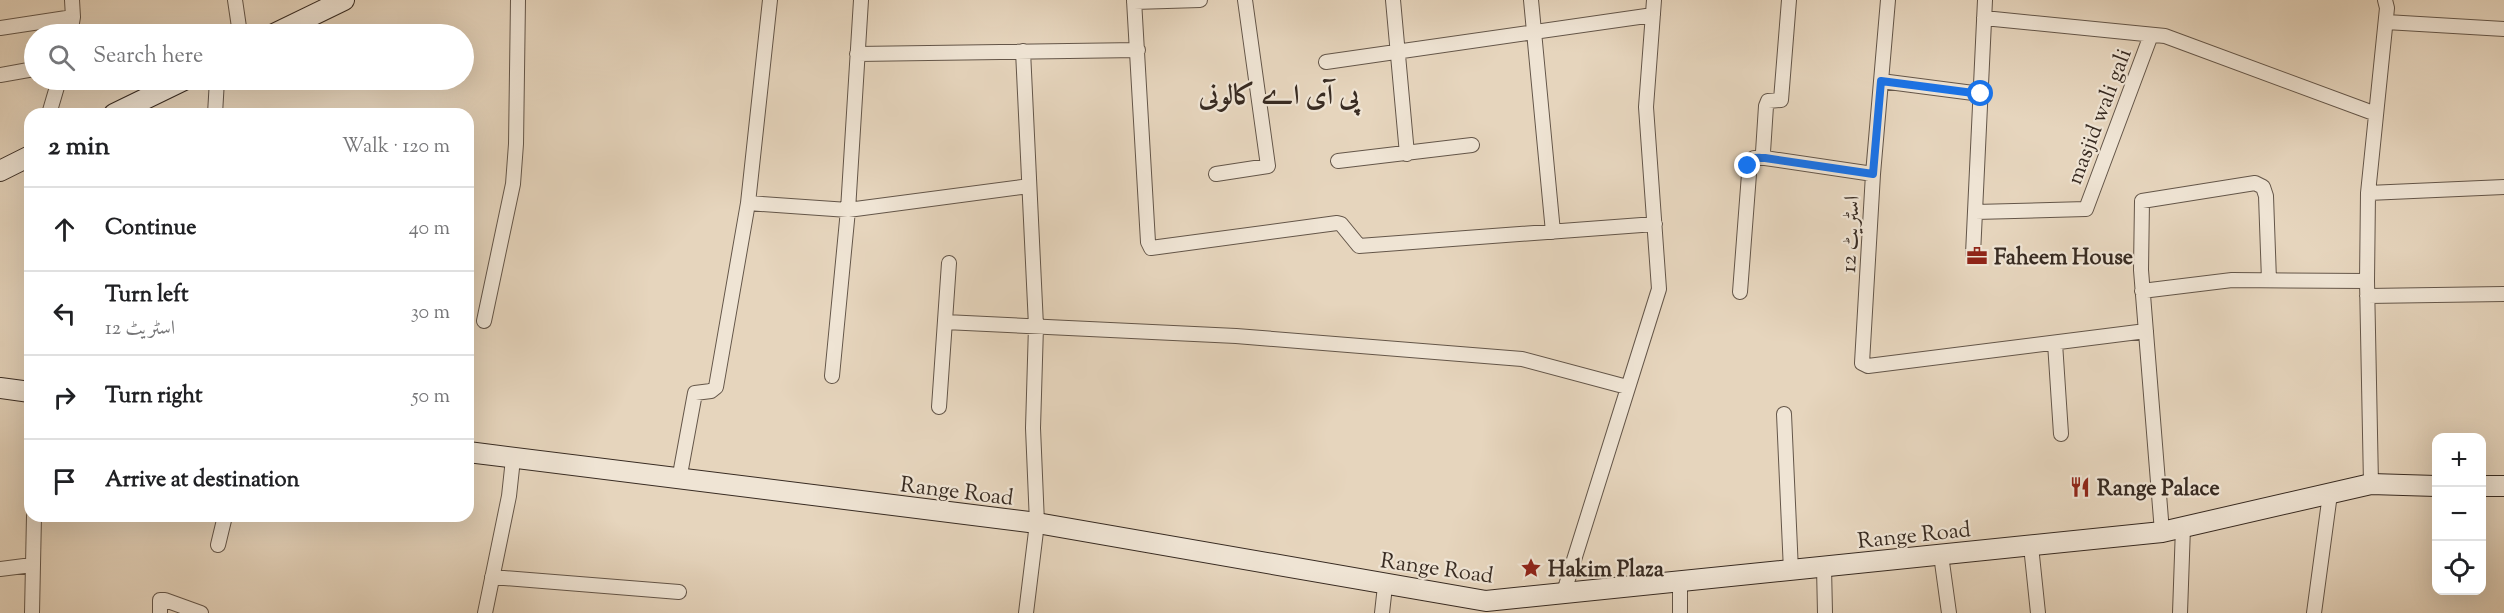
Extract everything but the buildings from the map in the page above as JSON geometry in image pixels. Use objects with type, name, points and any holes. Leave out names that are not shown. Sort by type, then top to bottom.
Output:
[{"type":"main road","points":[[295,24],[344,0]]},
{"type":"main road","points":[[126,108],[163,90]]},
{"type":"main road","points":[[0,171],[24,159]]},
{"type":"main road","points":[[0,388],[24,391]]},
{"type":"main road","name":"Range Road","points":[[474,453],[1036,523],[1385,586],[1522,606],[1563,595],[2162,532],[2371,484],[2432,486]]},
{"type":"main road","points":[[2486,486],[2504,486]]},
{"type":"street","points":[[72,0],[72,24]]},
{"type":"street","points":[[235,0],[239,24]]},
{"type":"street","points":[[484,321],[513,184],[516,144],[518,0]]},
{"type":"street","points":[[678,480],[695,393],[711,391],[716,387],[748,203],[770,0]]},
{"type":"street","points":[[832,376],[848,210],[861,0]]},
{"type":"street","points":[[1200,0],[1134,1],[1148,242],[1151,248],[1337,223],[1341,224],[1359,246],[1654,224]]},
{"type":"street","points":[[1216,174],[1268,166],[1245,0]]},
{"type":"street","points":[[1393,0],[1407,154]]},
{"type":"street","points":[[1532,0],[1552,232]]},
{"type":"street","points":[[1563,595],[1659,289],[1646,108],[1654,0]]},
{"type":"street","points":[[1765,158],[1762,152],[1766,106],[1768,101],[1781,100],[1789,0]]},
{"type":"street","name":"اسٹریٹ 12","points":[[1888,0],[1873,174],[1862,363],[1868,366],[2055,343]]},
{"type":"street","points":[[1973,254],[1985,0]]},
{"type":"street","points":[[2371,484],[2367,296],[2368,193],[2386,22],[2385,0]]},
{"type":"street","points":[[1326,62],[1653,15]]},
{"type":"street","points":[[27,24],[73,17]]},
{"type":"street","points":[[1984,18],[2165,36],[2376,114]]},
{"type":"street","points":[[2386,22],[2504,29]]},
{"type":"street","points":[[0,28],[24,24]]},
{"type":"street","name":"masjid wali gali","points":[[1975,212],[2086,209],[2151,35]]},
{"type":"street","points":[[856,54],[1138,50]]},
{"type":"street","points":[[1023,51],[1036,326],[1033,428],[1036,523],[1026,613]]},
{"type":"street","points":[[0,75],[24,71]]},
{"type":"street","points":[[1881,81],[1981,94]]},
{"type":"street","points":[[51,108],[56,90]]},
{"type":"street","points":[[216,108],[217,90]]},
{"type":"street","points":[[1338,161],[1472,145]]},
{"type":"street","points":[[1740,292],[1750,160],[1765,158],[1873,174]]},
{"type":"street","points":[[2162,532],[2142,291],[2140,217],[2142,201],[2255,183],[2263,187],[2266,196],[2269,280]]},
{"type":"street","points":[[748,203],[848,210],[1029,186]]},
{"type":"street","points":[[2368,193],[2504,187]]},
{"type":"street","points":[[939,408],[949,263]]},
{"type":"street","points":[[2142,291],[2232,280],[2367,281]]},
{"type":"street","points":[[2367,296],[2504,294]]},
{"type":"street","points":[[945,322],[1236,336],[1522,359],[1627,387]]},
{"type":"street","points":[[2061,434],[2055,343],[2146,332]]},
{"type":"street","points":[[1784,414],[1791,571]]},
{"type":"street","points":[[485,613],[509,496],[513,459]]},
{"type":"street","points":[[2314,613],[2330,494]]},
{"type":"street","points":[[32,613],[34,522]]},
{"type":"street","points":[[218,545],[224,522]]},
{"type":"street","points":[[2180,613],[2183,527]]},
{"type":"street","points":[[2031,546],[2038,613]]},
{"type":"street","points":[[1941,555],[1949,613]]},
{"type":"street","points":[[0,569],[32,565]]},
{"type":"street","points":[[1824,567],[1825,613]]},
{"type":"street","points":[[492,577],[679,592]]},
{"type":"street","points":[[1680,583],[1680,613]]},
{"type":"street","points":[[1382,613],[1385,586]]},
{"type":"street","points":[[160,613],[160,600],[165,600],[201,613]]},
{"type":"place","name":"Faheem House","points":[[1977,256]]},
{"type":"place","name":"Range Palace","points":[[2080,487]]},
{"type":"place","name":"Hakim Plaza","points":[[1531,568]]},
{"type":"district","name":"پی آی اے کالونی","points":[[1279,94]]},
{"type":"route","points":[[1748,166],[1750,160],[1754,158],[1765,158],[1873,174],[1881,81],[1981,94]]}]
